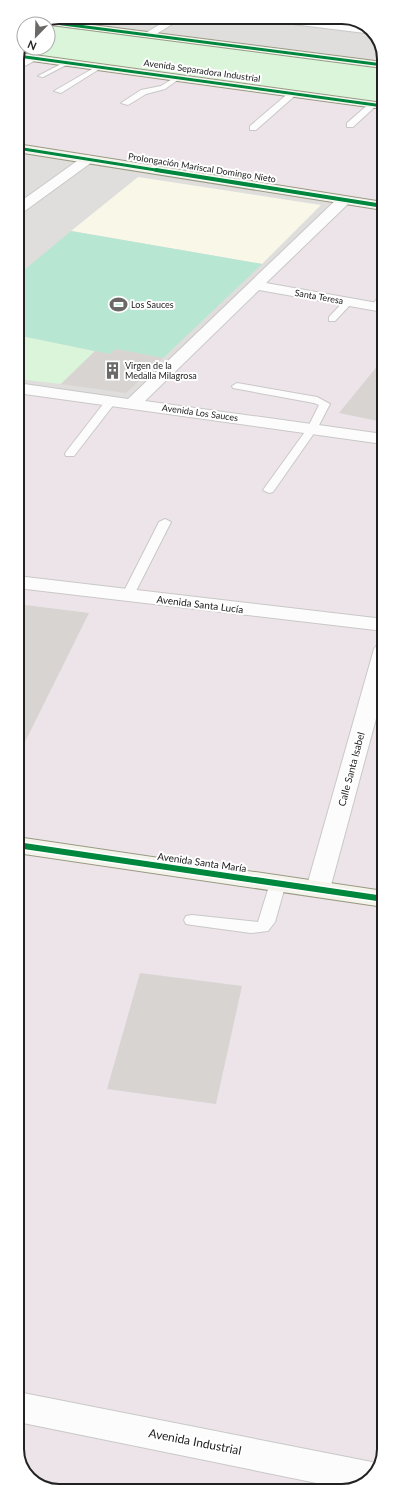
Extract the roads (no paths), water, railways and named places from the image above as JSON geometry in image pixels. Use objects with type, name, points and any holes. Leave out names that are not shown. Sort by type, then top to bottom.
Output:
[{"type":"main road","points":[[64,24],[377,64]]},
{"type":"main road","name":"Avenida Separadora Industrial","points":[[24,57],[377,105]]},
{"type":"main road","name":"Prolongación Mariscal Domingo Nieto","points":[[24,149],[377,205]]},
{"type":"main road","name":"Avenida Santa María","points":[[24,846],[377,898]]},
{"type":"street","points":[[149,34],[167,24]]},
{"type":"street","points":[[313,24],[360,30]]},
{"type":"street","points":[[343,28],[347,24]]},
{"type":"street","points":[[24,63],[32,58]]},
{"type":"street","points":[[24,202],[88,159]]},
{"type":"street","points":[[132,404],[344,200]]},
{"type":"street","name":"Santa Teresa","points":[[255,285],[348,302],[377,304]]},
{"type":"street","name":"Avenida Los Sauces","points":[[24,389],[377,438]]},
{"type":"street","name":"Avenida Santa Lucía","points":[[24,583],[377,624]]},
{"type":"street","name":"Calle Santa Isabel","points":[[318,889],[377,674]]},
{"type":"street","name":"Avenida Industrial","points":[[24,1408],[363,1476]]},
{"type":"lane","points":[[42,76],[67,63]]},
{"type":"lane","points":[[58,92],[99,67]]},
{"type":"lane","points":[[125,103],[144,92],[163,88],[179,77]]},
{"type":"lane","points":[[253,128],[294,93]]},
{"type":"lane","points":[[350,125],[377,106]]},
{"type":"lane","points":[[332,319],[348,302]]},
{"type":"lane","points":[[237,386],[317,400],[325,404],[312,429],[268,490]]},
{"type":"lane","points":[[70,454],[111,401]]},
{"type":"lane","points":[[128,595],[165,522]]},
{"type":"lane","points":[[192,920],[251,928],[262,927],[267,922],[278,883]]},
{"type":"place","name":"Los Sauces","points":[[118,305]]},
{"type":"place","name":"Virgen de la Medalla Milagrosa","points":[[112,371]]}]
